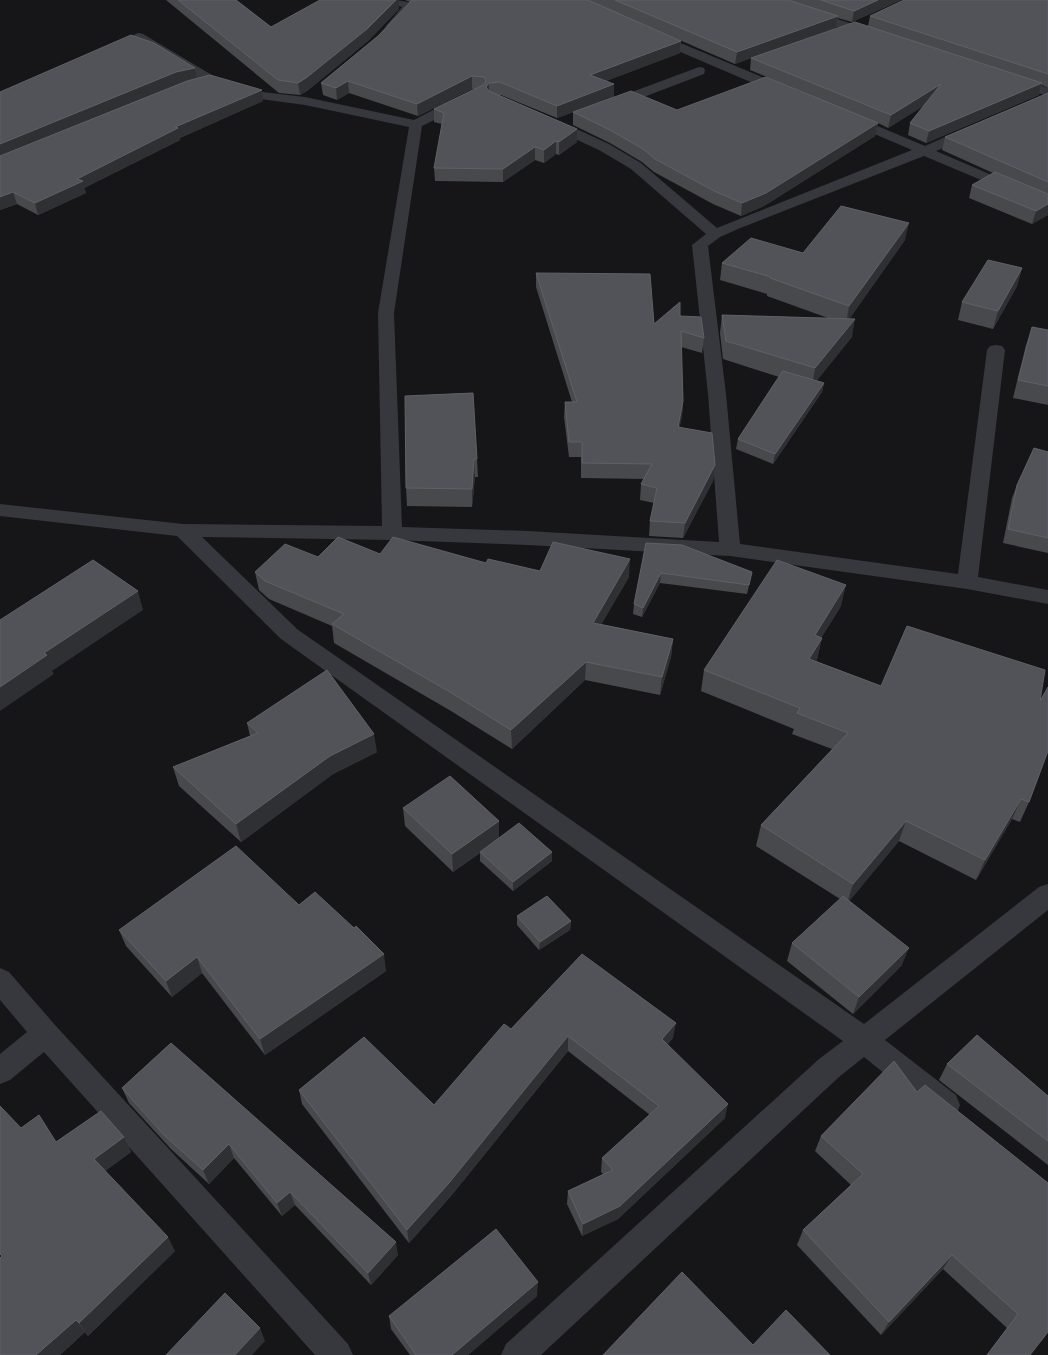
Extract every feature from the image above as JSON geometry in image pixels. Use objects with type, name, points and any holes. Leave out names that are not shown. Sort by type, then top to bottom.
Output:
[{"type":"street","points":[[388,0],[413,3]]},
{"type":"street","points":[[771,1],[882,38]]},
{"type":"street","points":[[386,32],[413,3]]},
{"type":"street","points":[[831,36],[867,22]]},
{"type":"street","points":[[639,29],[798,97]]},
{"type":"street","points":[[139,37],[212,81],[224,83],[260,95],[305,101],[416,124],[478,93]]},
{"type":"street","points":[[733,70],[748,65]]},
{"type":"street","points":[[594,111],[699,71]]},
{"type":"street","points":[[1004,78],[1048,92]]},
{"type":"street","points":[[192,86],[212,81]]},
{"type":"street","points":[[305,101],[317,92]]},
{"type":"street","points":[[1034,104],[1048,97]]},
{"type":"street","points":[[840,115],[926,150],[1048,204]]},
{"type":"street","points":[[536,116],[604,147],[636,166],[715,234]]},
{"type":"street","points":[[557,125],[572,119]]},
{"type":"street","points":[[392,533],[386,313],[416,124]]},
{"type":"street","points":[[730,549],[717,394],[700,245],[715,234],[926,150],[983,125]]},
{"type":"street","points":[[967,582],[996,350]]},
{"type":"street","points":[[0,510],[183,530],[392,533],[528,538],[730,549],[967,582],[1048,597]]},
{"type":"street","points":[[183,530],[289,634],[864,1040],[962,1118]]},
{"type":"street","points":[[517,1355],[829,1068],[1048,895]]},
{"type":"street","points":[[0,980],[45,1034],[336,1355]]},
{"type":"street","points":[[0,1071],[45,1034]]},
{"type":"building","points":[[178,0],[236,0],[271,27],[320,0],[396,0],[367,29],[298,83],[278,80]]},
{"type":"building","points":[[412,0],[588,0],[681,41],[590,75],[614,84],[557,106],[500,82],[489,83],[486,87],[489,91],[577,129],[559,142],[556,141],[544,150],[535,147],[503,169],[434,168],[444,113],[434,109],[483,85],[486,81],[484,77],[472,76],[417,104],[348,81],[336,88],[321,83],[378,36]]},
{"type":"building","points":[[615,0],[788,0],[838,16],[737,52]]},
{"type":"building","points":[[821,0],[878,0],[854,11]]},
{"type":"building","points":[[904,0],[1048,0],[1048,74],[870,16]]},
{"type":"building","points":[[855,22],[1042,83],[929,131],[910,123],[941,84],[891,115],[751,58]]},
{"type":"building","points":[[131,35],[154,43],[195,68],[176,72],[0,144],[0,92]]},
{"type":"building","points":[[210,75],[262,90],[175,127],[178,128],[77,179],[83,181],[35,203],[13,192],[0,197],[0,156],[187,81]]},
{"type":"building","points":[[766,77],[878,123],[766,193],[742,203],[714,191],[655,159],[643,149],[610,130],[573,112],[631,91],[677,110]]},
{"type":"building","points":[[1048,93],[1048,182],[945,137]]},
{"type":"building","points":[[995,172],[1048,194],[1048,204],[1036,211],[972,185]]},
{"type":"building","points":[[841,206],[909,223],[849,306],[770,278],[771,277],[722,263],[751,238],[803,253]]},
{"type":"building","points":[[988,260],[1022,268],[998,311],[962,302]]},
{"type":"building","points":[[536,273],[650,274],[654,324],[680,302],[680,316],[701,317],[704,338],[681,331],[683,401],[678,427],[712,433],[715,465],[685,523],[650,521],[657,488],[641,484],[652,464],[582,463],[582,442],[569,442],[565,402],[577,402]]},
{"type":"building","points":[[722,315],[855,319],[815,368],[726,341]]},
{"type":"building","points":[[1032,327],[1048,330],[1048,386],[1018,380]]},
{"type":"building","points":[[783,371],[824,383],[775,454],[738,439]]},
{"type":"building","points":[[473,393],[477,459],[474,459],[472,489],[406,488],[405,396]]},
{"type":"building","points":[[1034,448],[1048,452],[1048,538],[1008,529],[1017,485]]},
{"type":"building","points":[[338,537],[380,554],[393,537],[486,563],[488,559],[540,571],[553,542],[630,559],[593,623],[673,639],[662,677],[586,662],[511,730],[450,692],[332,624],[344,614],[265,581],[255,572],[285,544],[318,557]]},
{"type":"building","points":[[646,543],[682,545],[752,572],[749,585],[661,573],[643,608],[634,604]]},
{"type":"building","points":[[93,560],[138,591],[44,653],[47,655],[0,687],[0,620]]},
{"type":"building","points":[[777,560],[846,585],[815,635],[822,638],[809,659],[881,686],[907,626],[1045,670],[1040,701],[1048,687],[1048,751],[1029,802],[1021,799],[985,860],[906,821],[853,884],[761,825],[848,733],[797,713],[800,708],[704,670]]},
{"type":"building","points":[[327,670],[374,734],[330,756],[236,824],[173,767],[258,733],[247,723]]},
{"type":"building","points":[[450,776],[499,821],[452,854],[403,808]]},
{"type":"building","points":[[519,823],[552,852],[513,882],[480,852]]},
{"type":"building","points":[[236,846],[299,905],[315,892],[354,928],[356,926],[384,954],[260,1039],[197,957],[166,981],[119,930]]},
{"type":"building","points":[[547,896],[571,921],[540,942],[517,916]]},
{"type":"building","points":[[843,896],[909,948],[859,997],[792,943]]},
{"type":"building","points":[[582,954],[676,1023],[662,1039],[728,1104],[620,1206],[583,1224],[568,1191],[613,1170],[602,1158],[659,1106],[568,1036],[449,1183],[407,1230],[299,1090],[364,1037],[434,1105],[504,1024],[511,1029]]},
{"type":"building","points":[[977,1035],[1048,1096],[1048,1141],[947,1064]]},
{"type":"building","points":[[171,1043],[396,1242],[368,1273],[290,1192],[277,1203],[229,1144],[203,1170],[164,1135],[122,1088]]},
{"type":"building","points":[[894,1061],[917,1092],[925,1085],[1048,1183],[1048,1332],[1030,1355],[987,1355],[1018,1314],[952,1255],[889,1322],[803,1230],[863,1174],[821,1136]]},
{"type":"building","points":[[0,1106],[21,1128],[39,1115],[56,1142],[101,1111],[124,1137],[94,1159],[168,1237],[79,1323],[76,1320],[36,1355],[0,1355],[0,1258],[2,1256],[0,1254]]},
{"type":"building","points":[[496,1229],[538,1282],[452,1355],[416,1355],[389,1316]]},
{"type":"building","points":[[682,1272],[753,1345],[786,1310],[830,1355],[603,1355]]},
{"type":"building","points":[[225,1293],[260,1328],[235,1355],[166,1355]]}]
